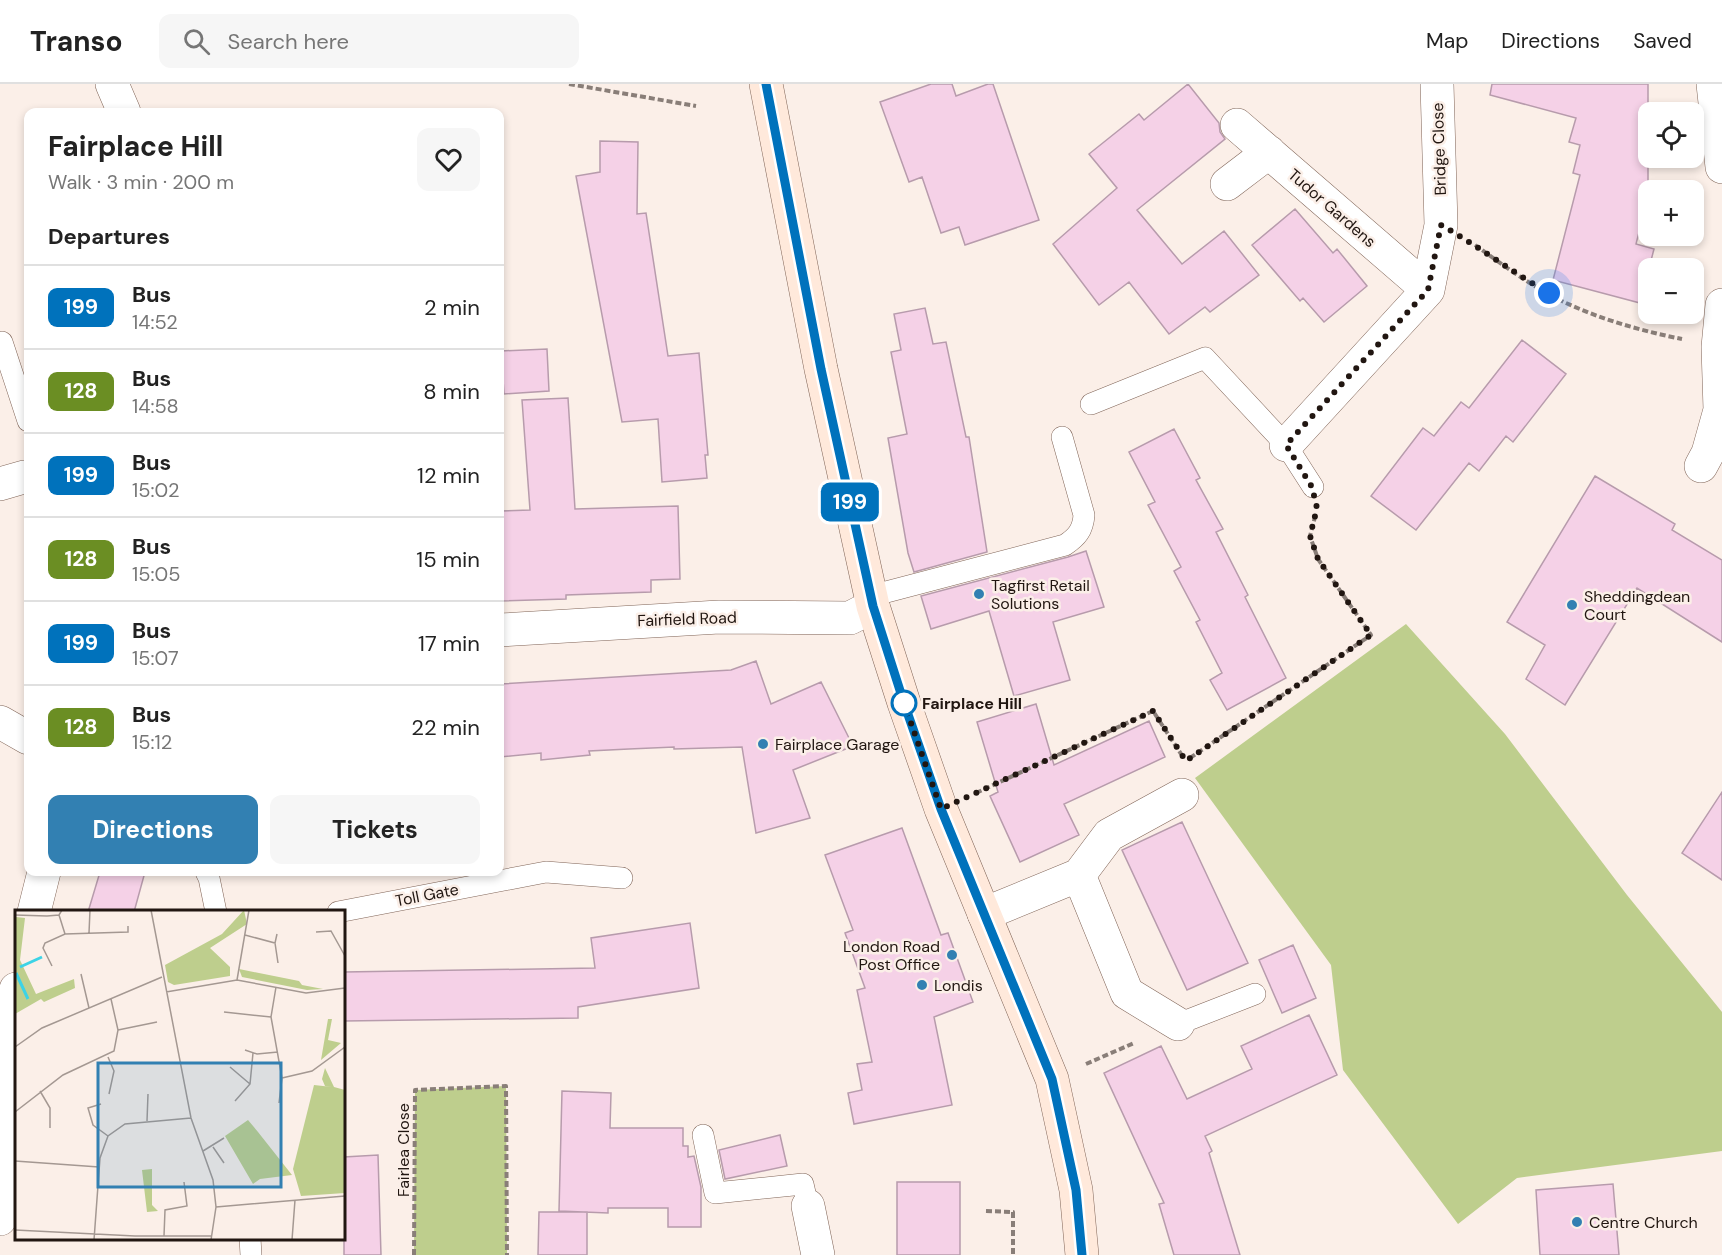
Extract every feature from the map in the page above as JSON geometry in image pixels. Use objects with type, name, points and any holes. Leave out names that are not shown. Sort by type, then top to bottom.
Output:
[{"type":"main road","points":[[766,84],[821,369],[872,601],[941,809],[1052,1079],[1076,1190],[1082,1255]]},
{"type":"street","points":[[112,84],[122,108]]},
{"type":"street","name":"Bridge Close","points":[[1428,290],[1441,225],[1437,84]]},
{"type":"street","points":[[1713,84],[1722,168]]},
{"type":"street","name":"Tudor Gardens","points":[[1237,125],[1428,290]]},
{"type":"street","points":[[1227,184],[1269,152]]},
{"type":"street","points":[[1286,445],[1428,290]]},
{"type":"street","points":[[1701,466],[1708,453],[1720,410],[1718,347],[1722,305]]},
{"type":"street","name":"Fairfield Road","points":[[504,630],[718,617],[850,618],[872,601]]},
{"type":"street","points":[[0,722],[24,736]]},
{"type":"street","points":[[984,914],[1079,875],[1109,835],[1182,795]]},
{"type":"street","points":[[1079,875],[1127,993],[1178,1024]]},
{"type":"street","points":[[34,910],[43,876]]},
{"type":"street","points":[[0,1219],[6,1152],[5,1066],[15,996]]},
{"type":"street","points":[[808,1206],[818,1255]]},
{"type":"lane","points":[[2,342],[24,409]]},
{"type":"lane","points":[[1091,404],[1205,358],[1286,445],[1312,487]]},
{"type":"lane","points":[[872,601],[1065,545],[1077,537],[1083,525],[1084,515],[1062,437]]},
{"type":"lane","name":"Toll Gate","points":[[345,911],[546,872],[622,878]]},
{"type":"lane","points":[[208,876],[216,910]]},
{"type":"lane","points":[[1178,1024],[1255,994]]},
{"type":"lane","points":[[703,1135],[715,1193],[804,1184],[808,1206]]},
{"type":"lane","points":[[250,1240],[251,1255]]},
{"type":"path","points":[[569,84],[696,106]]},
{"type":"path","points":[[1441,225],[1472,243],[1517,275],[1565,302],[1619,324],[1718,347]]},
{"type":"path","points":[[941,809],[1153,711],[1186,761],[1371,635],[1318,559],[1310,536],[1317,508],[1312,487]]},
{"type":"path","points":[[1052,1079],[1178,1024]]},
{"type":"path","name":"Fairlea Close","points":[[414,1255],[415,1090],[506,1086],[507,1255]]},
{"type":"path","points":[[986,1211],[1013,1212],[1013,1255]]},
{"type":"green space","points":[[1406,624],[1505,734],[1627,895],[1722,1012],[1722,1151],[1517,1178],[1458,1224],[1343,1070],[1331,965],[1195,778]]},
{"type":"green space","points":[[506,1086],[507,1255],[414,1255],[415,1090]]},
{"type":"building","points":[[931,84],[952,84],[956,96],[993,84],[1039,220],[965,245],[959,227],[941,233],[922,177],[909,182],[880,102]]},
{"type":"building","points":[[1188,84],[1219,123],[1220,132],[1225,139],[1137,210],[1182,264],[1224,231],[1259,275],[1210,312],[1205,307],[1169,334],[1129,282],[1099,305],[1053,244],[1117,188],[1089,154],[1139,114],[1144,120]]},
{"type":"building","points":[[1492,84],[1648,84],[1648,102],[1638,102],[1638,168],[1648,168],[1648,180],[1638,180],[1636,244],[1654,249],[1652,258],[1638,258],[1638,302],[1553,280],[1580,175],[1573,173],[1580,145],[1569,142],[1576,118],[1490,95]]},
{"type":"building","points":[[600,141],[638,142],[637,214],[646,213],[668,356],[699,353],[708,455],[705,455],[707,478],[662,482],[658,419],[622,422],[576,176],[600,172]]},
{"type":"building","points":[[1295,209],[1333,253],[1337,249],[1367,286],[1324,322],[1303,298],[1300,301],[1252,245]]},
{"type":"building","points":[[925,308],[933,344],[946,342],[966,437],[969,437],[987,552],[914,572],[908,553],[888,438],[907,434],[891,352],[901,350],[894,314]]},
{"type":"building","points":[[1522,340],[1566,374],[1513,442],[1506,436],[1479,471],[1469,463],[1416,530],[1371,496],[1423,428],[1434,436],[1461,402],[1469,408]]},
{"type":"building","points":[[547,349],[549,391],[504,394],[504,351]]},
{"type":"building","points":[[568,398],[575,509],[678,506],[680,579],[651,580],[651,592],[566,595],[566,599],[504,601],[504,511],[530,510],[522,400]]},
{"type":"building","points":[[1174,429],[1200,478],[1196,480],[1223,529],[1216,532],[1248,595],[1245,597],[1286,678],[1227,710],[1210,680],[1222,673],[1196,622],[1200,620],[1174,571],[1181,567],[1148,505],[1155,502],[1129,452]]},
{"type":"building","name":"Sheddingdean Court","points":[[1595,476],[1675,524],[1672,530],[1722,560],[1722,642],[1637,588],[1565,705],[1526,679],[1545,645],[1507,622]]},
{"type":"building","points":[[1086,551],[1104,607],[1053,622],[1070,680],[1014,696],[989,611],[931,629],[921,596]]},
{"type":"building","points":[[756,661],[771,704],[821,682],[853,746],[793,770],[810,818],[756,833],[742,747],[589,751],[590,755],[541,760],[541,753],[504,757],[504,684],[731,670]]},
{"type":"building","points":[[1036,704],[1054,765],[1149,721],[1165,757],[1064,804],[1079,835],[1020,862],[990,796],[998,792],[977,722]]},
{"type":"building","points":[[1722,792],[1722,880],[1682,853]]},
{"type":"building","points":[[1182,822],[1248,963],[1187,990],[1122,850]]},
{"type":"building","points":[[902,828],[941,935],[948,933],[973,1002],[934,1017],[952,1105],[854,1124],[848,1093],[862,1090],[857,1064],[872,1062],[857,990],[865,988],[845,933],[853,930],[825,855]]},
{"type":"building","points":[[99,876],[144,876],[135,910],[89,910]]},
{"type":"building","points":[[690,923],[699,988],[578,1007],[578,1018],[345,1021],[345,972],[595,968],[591,938]]},
{"type":"building","points":[[1293,945],[1316,998],[1282,1013],[1259,960]]},
{"type":"building","points":[[1309,1015],[1337,1075],[1205,1136],[1212,1151],[1209,1153],[1240,1255],[1174,1255],[1159,1204],[1164,1203],[1104,1073],[1161,1046],[1187,1099],[1252,1069],[1241,1046]]},
{"type":"building","points":[[562,1091],[611,1093],[610,1128],[683,1128],[683,1146],[688,1146],[688,1157],[694,1156],[701,1187],[701,1227],[668,1227],[668,1208],[608,1208],[608,1213],[559,1211]]},
{"type":"building","points":[[780,1135],[787,1166],[725,1179],[719,1150]]},
{"type":"building","points":[[378,1155],[381,1255],[344,1255],[345,1157]]},
{"type":"building","points":[[897,1182],[960,1182],[960,1255],[897,1255]]},
{"type":"building","name":"Centre Church","points":[[1613,1184],[1619,1255],[1540,1255],[1536,1190]]},
{"type":"building","points":[[539,1212],[587,1212],[587,1255],[538,1255]]},
{"type":"bus line","name":"199","points":[[766,84],[821,369],[873,606],[941,809],[1052,1079],[1076,1190],[1082,1255]]},
{"type":"place","name":"Tagfirst Retail Solutions","points":[[979,594]]},
{"type":"place","name":"Sheddingdean Court","points":[[1572,605]]},
{"type":"place","name":"Fairplace Hill","points":[[904,703]]},
{"type":"place","name":"Fairplace Garage","points":[[763,744]]},
{"type":"place","name":"London Road Post Office","points":[[952,955]]},
{"type":"place","name":"Londis","points":[[922,985]]},
{"type":"place","name":"Centre Church","points":[[1577,1222]]},
{"type":"route","points":[[904,703],[941,809],[1153,711],[1186,761],[1371,635],[1318,559],[1310,536],[1317,508],[1312,487],[1286,445],[1428,290],[1441,225],[1472,243],[1517,275],[1549,293]]}]
